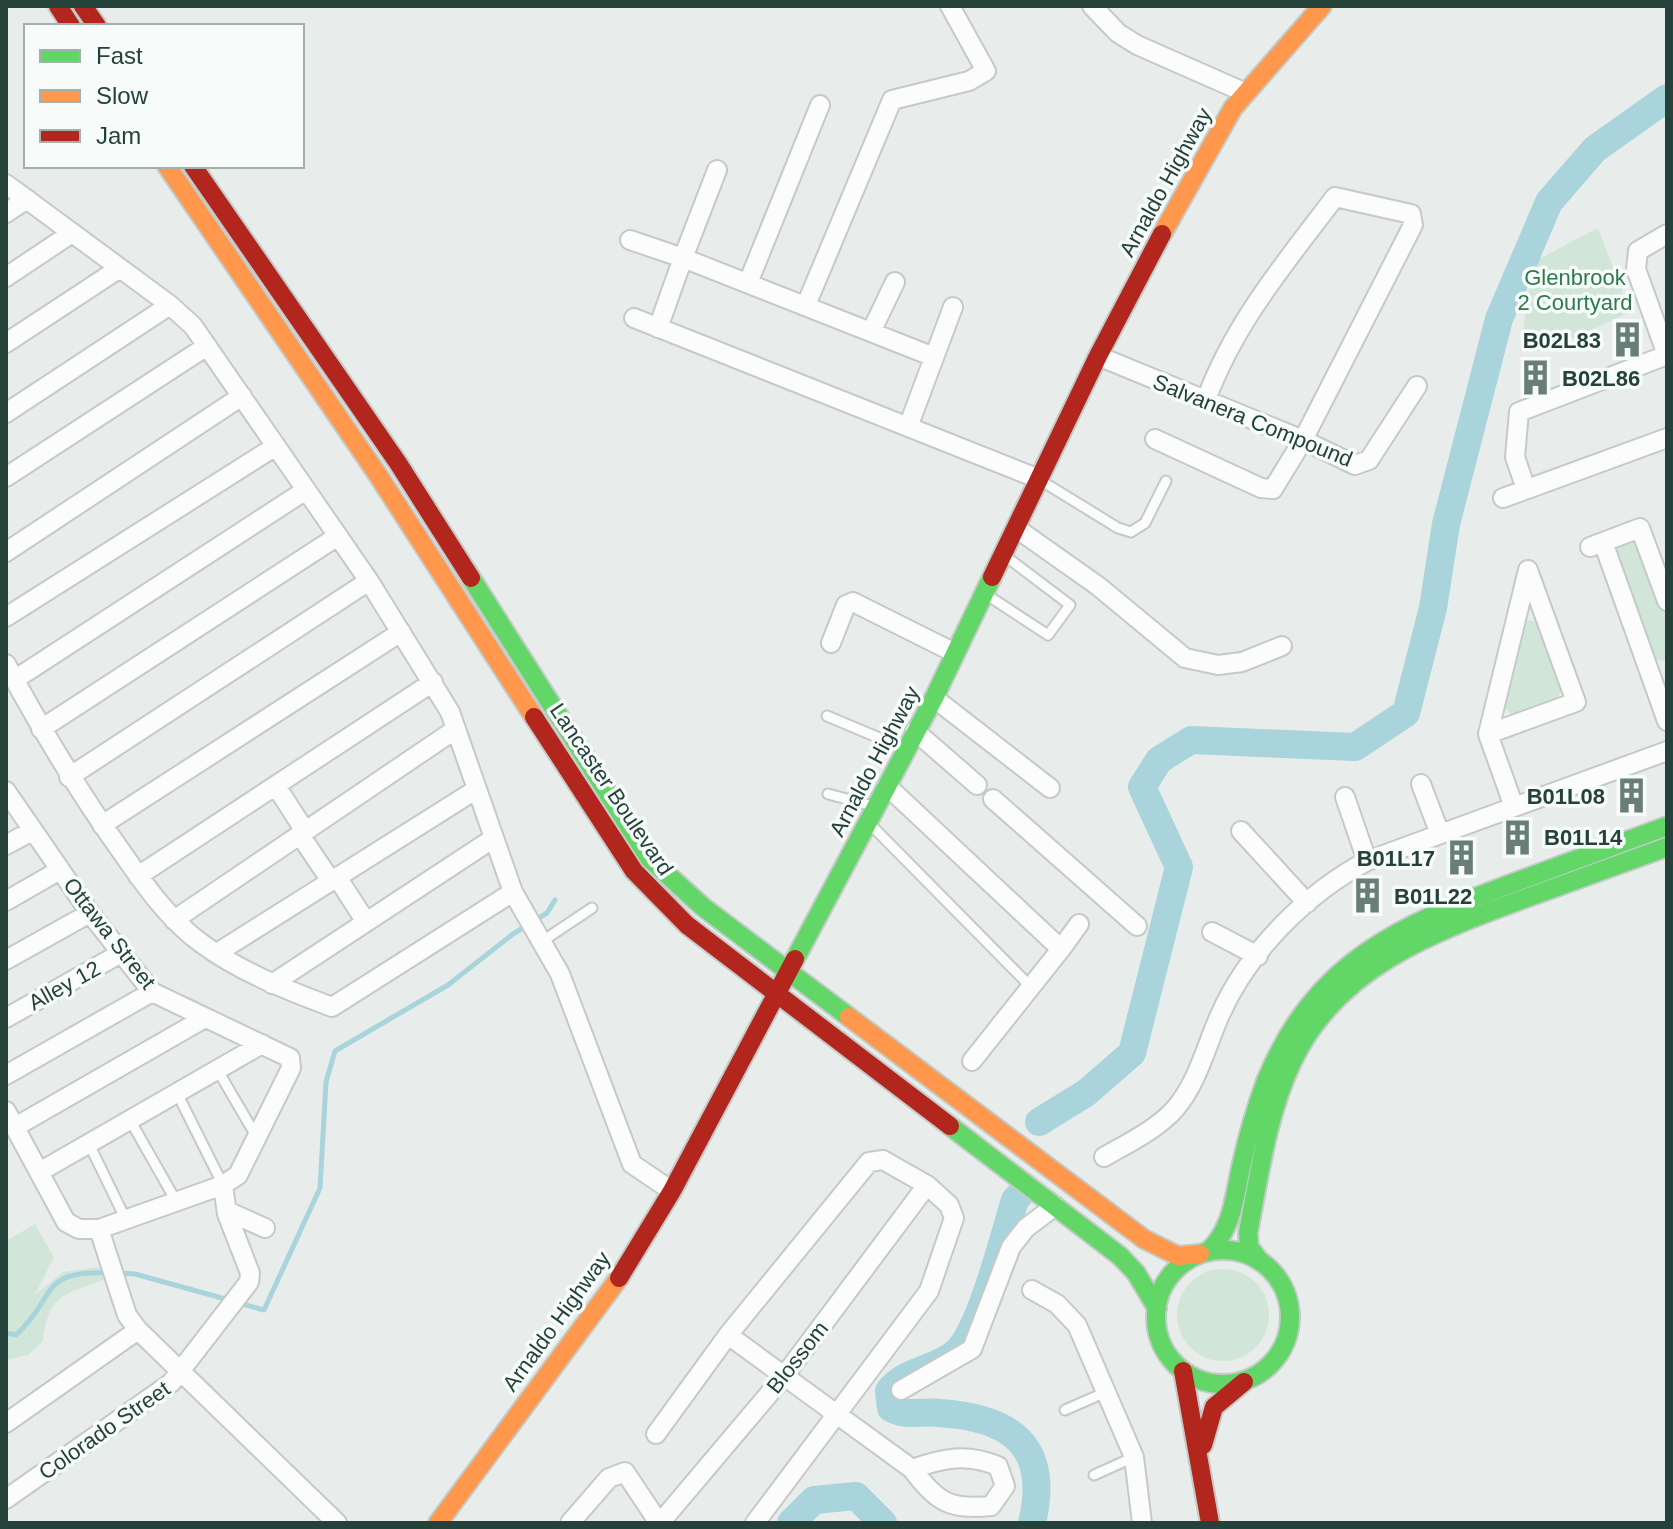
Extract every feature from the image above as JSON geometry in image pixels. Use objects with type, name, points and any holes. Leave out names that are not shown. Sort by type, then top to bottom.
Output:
[{"type":"main road","points":[[58,6],[70,24]]},
{"type":"main road","points":[[83,6],[96,24]]},
{"type":"main road","name":"Arnaldo Highway","points":[[438,1523],[629,1264],[672,1191],[934,698],[1098,356],[1182,196],[1233,108],[1322,6]]},
{"type":"main road","name":"Lancaster Boulevard","points":[[168,168],[378,475],[634,871],[687,925],[1129,1265],[1151,1294],[1157,1308]]},
{"type":"main road","name":"Lancaster Boulevard","points":[[194,168],[398,463],[649,858],[703,907],[1155,1247],[1178,1256],[1204,1253]]},
{"type":"main road","points":[[1210,1523],[1183,1371],[1162,1343],[1157,1308],[1171,1275],[1217,1245],[1229,1224],[1250,1127],[1283,1041],[1310,1002],[1350,960],[1396,929],[1667,826]]},
{"type":"main road","points":[[1201,1464],[1206,1424],[1216,1401],[1223,1392],[1271,1365],[1283,1348],[1289,1329],[1290,1309],[1284,1290],[1249,1247],[1248,1233],[1276,1104],[1300,1048],[1338,996],[1378,962],[1418,938],[1667,847]]},
{"type":"main road","points":[[1204,1253],[1234,1251],[1259,1260]]},
{"type":"main road","points":[[1183,1371],[1218,1384],[1254,1377]]},
{"type":"street","points":[[806,305],[892,100],[969,81],[986,71],[950,6]]},
{"type":"street","points":[[1092,6],[1118,33],[1137,45],[1246,93]]},
{"type":"street","points":[[748,283],[820,105]]},
{"type":"street","points":[[658,328],[717,170]]},
{"type":"street","points":[[6,184],[170,305],[207,346],[369,581],[433,682],[456,729],[513,892],[560,974],[632,1164],[672,1191]]},
{"type":"street","points":[[1155,439],[1261,488],[1273,489],[1303,440],[1414,219],[1407,212],[1335,197],[1252,307],[1221,359],[1206,400]]},
{"type":"street","points":[[6,213],[27,199]]},
{"type":"street","points":[[6,277],[72,233]]},
{"type":"street","points":[[1526,489],[1515,457],[1519,412],[1667,355],[1636,269],[1638,251],[1667,234]]},
{"type":"street","points":[[630,240],[806,305],[934,357]]},
{"type":"street","points":[[6,343],[120,268]]},
{"type":"street","points":[[871,332],[895,282]]},
{"type":"street","points":[[6,413],[170,305]]},
{"type":"street","points":[[908,427],[953,307]]},
{"type":"street","points":[[634,318],[1039,479]]},
{"type":"street","points":[[6,477],[207,346]]},
{"type":"street","name":"Salvanera Compound","points":[[1098,356],[1303,440],[1355,465],[1363,465],[1417,386]]},
{"type":"street","points":[[6,552],[242,396]]},
{"type":"street","points":[[1503,498],[1667,438]]},
{"type":"street","points":[[6,617],[276,446]]},
{"type":"street","points":[[306,490],[10,672],[69,777],[138,876],[174,920],[217,953],[272,984],[332,1007],[513,892]]},
{"type":"street","points":[[1016,528],[1098,586],[1185,658],[1218,665],[1242,662],[1282,646]]},
{"type":"street","points":[[1667,601],[1640,528],[1596,544],[1659,672],[1667,721]]},
{"type":"street","points":[[41,729],[338,536]]},
{"type":"street","points":[[1488,734],[1576,702],[1528,570],[1488,734],[1514,807]]},
{"type":"street","points":[[69,777],[369,581]]},
{"type":"street","points":[[831,643],[846,605],[853,602],[955,653]]},
{"type":"street","points":[[102,825],[401,632]]},
{"type":"street","points":[[138,876],[433,682]]},
{"type":"street","points":[[934,698],[1050,788]]},
{"type":"street","points":[[174,920],[456,729]]},
{"type":"street","points":[[915,731],[977,785]]},
{"type":"street","points":[[1104,1157],[1159,1124],[1175,1108],[1193,1084],[1222,1011],[1258,956],[1307,903],[1367,861],[1667,751]]},
{"type":"street","points":[[1421,784],[1440,834]]},
{"type":"street","points":[[276,786],[302,833],[366,922]]},
{"type":"street","points":[[887,786],[1061,949]]},
{"type":"street","points":[[217,953],[477,789]]},
{"type":"street","name":"Ottawa Street","points":[[6,791],[90,913],[152,992],[290,1058],[291,1068],[258,1139]]},
{"type":"street","points":[[1345,797],[1367,861]]},
{"type":"street","points":[[993,799],[1137,926]]},
{"type":"street","points":[[6,845],[32,831]]},
{"type":"street","points":[[1241,831],[1307,903]]},
{"type":"street","points":[[272,984],[494,838]]},
{"type":"street","points":[[6,901],[60,870]]},
{"type":"street","points":[[6,960],[90,913]]},
{"type":"street","points":[[972,1061],[1079,924]]},
{"type":"street","points":[[1212,932],[1258,956]]},
{"type":"street","name":"Alley 12","points":[[6,1018],[121,953]]},
{"type":"street","points":[[6,1075],[152,992]]},
{"type":"street","points":[[205,1018],[11,1119],[66,1222],[79,1229],[99,1229],[223,1185],[238,1175],[258,1139]]},
{"type":"street","points":[[41,1171],[262,1044]]},
{"type":"street","points":[[656,1434],[728,1335],[869,1162],[883,1160],[927,1185],[949,1205],[954,1218],[929,1291],[755,1523]]},
{"type":"street","name":"Colorado Street","points":[[6,1499],[182,1373],[249,1282],[250,1273],[227,1211],[223,1185]]},
{"type":"street","name":"Blossom","points":[[660,1523],[785,1375],[927,1185]]},
{"type":"street","points":[[901,1390],[972,1349],[1011,1247],[1026,1228],[1055,1206]]},
{"type":"street","points":[[227,1211],[265,1228]]},
{"type":"street","points":[[99,1229],[127,1315],[138,1330],[337,1523]]},
{"type":"street","points":[[1032,1290],[1057,1304],[1077,1325],[1134,1457],[1142,1523]]},
{"type":"street","points":[[6,1422],[138,1330]]},
{"type":"street","points":[[728,1335],[912,1469],[933,1496],[962,1508],[991,1506],[1005,1486],[998,1466],[976,1457],[946,1457],[912,1469]]},
{"type":"street","points":[[570,1523],[609,1478],[625,1472],[660,1523]]},
{"type":"lane","points":[[1039,479],[1118,528],[1131,532],[1145,523],[1166,481]]},
{"type":"lane","points":[[984,593],[1048,635],[1070,605],[1003,555]]},
{"type":"lane","points":[[827,716],[906,749]]},
{"type":"lane","points":[[828,794],[872,814],[1031,987]]},
{"type":"lane","points":[[541,942],[592,908]]},
{"type":"lane","points":[[217,1069],[258,1139]]},
{"type":"lane","points":[[177,1093],[223,1185]]},
{"type":"lane","points":[[130,1120],[176,1201]]},
{"type":"lane","points":[[89,1144],[126,1220]]},
{"type":"lane","points":[[1065,1410],[1106,1392]]},
{"type":"lane","points":[[1094,1475],[1134,1457]]},
{"type":"green space","name":"Glenbrook 2 Courtyard","points":[[1598,228],[1630,312],[1545,351],[1520,351],[1533,262]]},
{"type":"green space","points":[[1635,539],[1641,546],[1667,619],[1667,661],[1653,659],[1614,551],[1615,546]]},
{"type":"green space","points":[[1529,620],[1540,623],[1563,688],[1557,698],[1511,714],[1503,706],[1523,624]]},
{"type":"green space","points":[[35,1224],[54,1257],[35,1295],[63,1272],[100,1267],[104,1280],[60,1298],[49,1314],[43,1341],[28,1355],[6,1360],[6,1241]]},
{"type":"green space","points":[[1223,1269],[1241,1272],[1256,1282],[1266,1297],[1269,1315],[1266,1333],[1256,1348],[1241,1358],[1223,1361],[1205,1358],[1190,1348],[1180,1333],[1177,1315],[1180,1297],[1190,1282],[1205,1272]]},
{"type":"waterway","points":[[1039,1122],[1086,1093],[1132,1053],[1179,867],[1142,787],[1159,760],[1191,740],[1355,747],[1406,713],[1433,608],[1446,524],[1499,319],[1549,202],[1595,149],[1667,98]]},
{"type":"waterway","points":[[239,1303],[264,1310],[320,1188],[326,1082],[335,1051],[448,985],[513,934],[547,913],[555,900]]},
{"type":"waterway","points":[[1023,1191],[1015,1200],[982,1307],[963,1344],[953,1355],[903,1379],[889,1391],[891,1408],[897,1411],[966,1416],[1006,1430],[1020,1441],[1030,1456],[1035,1474],[1036,1497],[1032,1523]]},
{"type":"waterway","points":[[6,1333],[16,1335],[59,1281],[86,1273],[109,1273]]},
{"type":"waterway","points":[[119,1273],[135,1274],[229,1300]]},
{"type":"waterway","points":[[791,1523],[814,1500],[856,1496],[883,1523]]},
{"type":"traffic: fast","points":[[795,959],[934,698],[992,577]]},
{"type":"traffic: fast","points":[[471,578],[649,858],[703,907],[849,1017]]},
{"type":"traffic: fast","points":[[1208,1252],[1228,1222],[1266,1081],[1286,1040],[1309,1005],[1336,977],[1365,953],[1433,915],[1667,826]]},
{"type":"traffic: fast","points":[[1259,1260],[1249,1247],[1248,1233],[1276,1103],[1292,1062],[1311,1029],[1335,1000],[1392,956],[1425,939],[1494,910],[1667,847]]},
{"type":"traffic: fast","points":[[950,1126],[1120,1256],[1136,1273],[1157,1308]]},
{"type":"traffic: fast","points":[[1223,1250],[1249,1255],[1270,1270],[1285,1291],[1290,1317],[1285,1343],[1270,1364],[1249,1379],[1223,1384],[1197,1379],[1176,1364],[1161,1343],[1156,1317],[1161,1291],[1176,1270],[1197,1255],[1223,1250]]},
{"type":"traffic: slow","points":[[1162,234],[1233,108],[1322,6]]},
{"type":"traffic: slow","points":[[168,168],[378,475],[534,717]]},
{"type":"traffic: slow","points":[[849,1017],[1144,1239],[1178,1256],[1200,1254]]},
{"type":"traffic: slow","points":[[438,1523],[619,1278]]},
{"type":"traffic: jam","points":[[58,6],[70,24]]},
{"type":"traffic: jam","points":[[83,6],[96,24]]},
{"type":"traffic: jam","points":[[194,168],[398,463],[471,578]]},
{"type":"traffic: jam","points":[[992,577],[1098,356],[1162,234]]},
{"type":"traffic: jam","points":[[534,717],[634,871],[687,925],[950,1126]]},
{"type":"traffic: jam","points":[[619,1278],[672,1191],[795,959]]},
{"type":"traffic: jam","points":[[1183,1371],[1210,1523]]},
{"type":"traffic: jam","points":[[1203,1445],[1214,1407],[1244,1382]]},
{"type":"place","name":"B02L83","points":[[1627,340]]},
{"type":"place","name":"B02L86","points":[[1536,378]]},
{"type":"place","name":"B01L08","points":[[1631,796]]},
{"type":"place","name":"B01L14","points":[[1518,837]]},
{"type":"place","name":"B01L17","points":[[1461,858]]},
{"type":"place","name":"B01L22","points":[[1368,896]]}]
